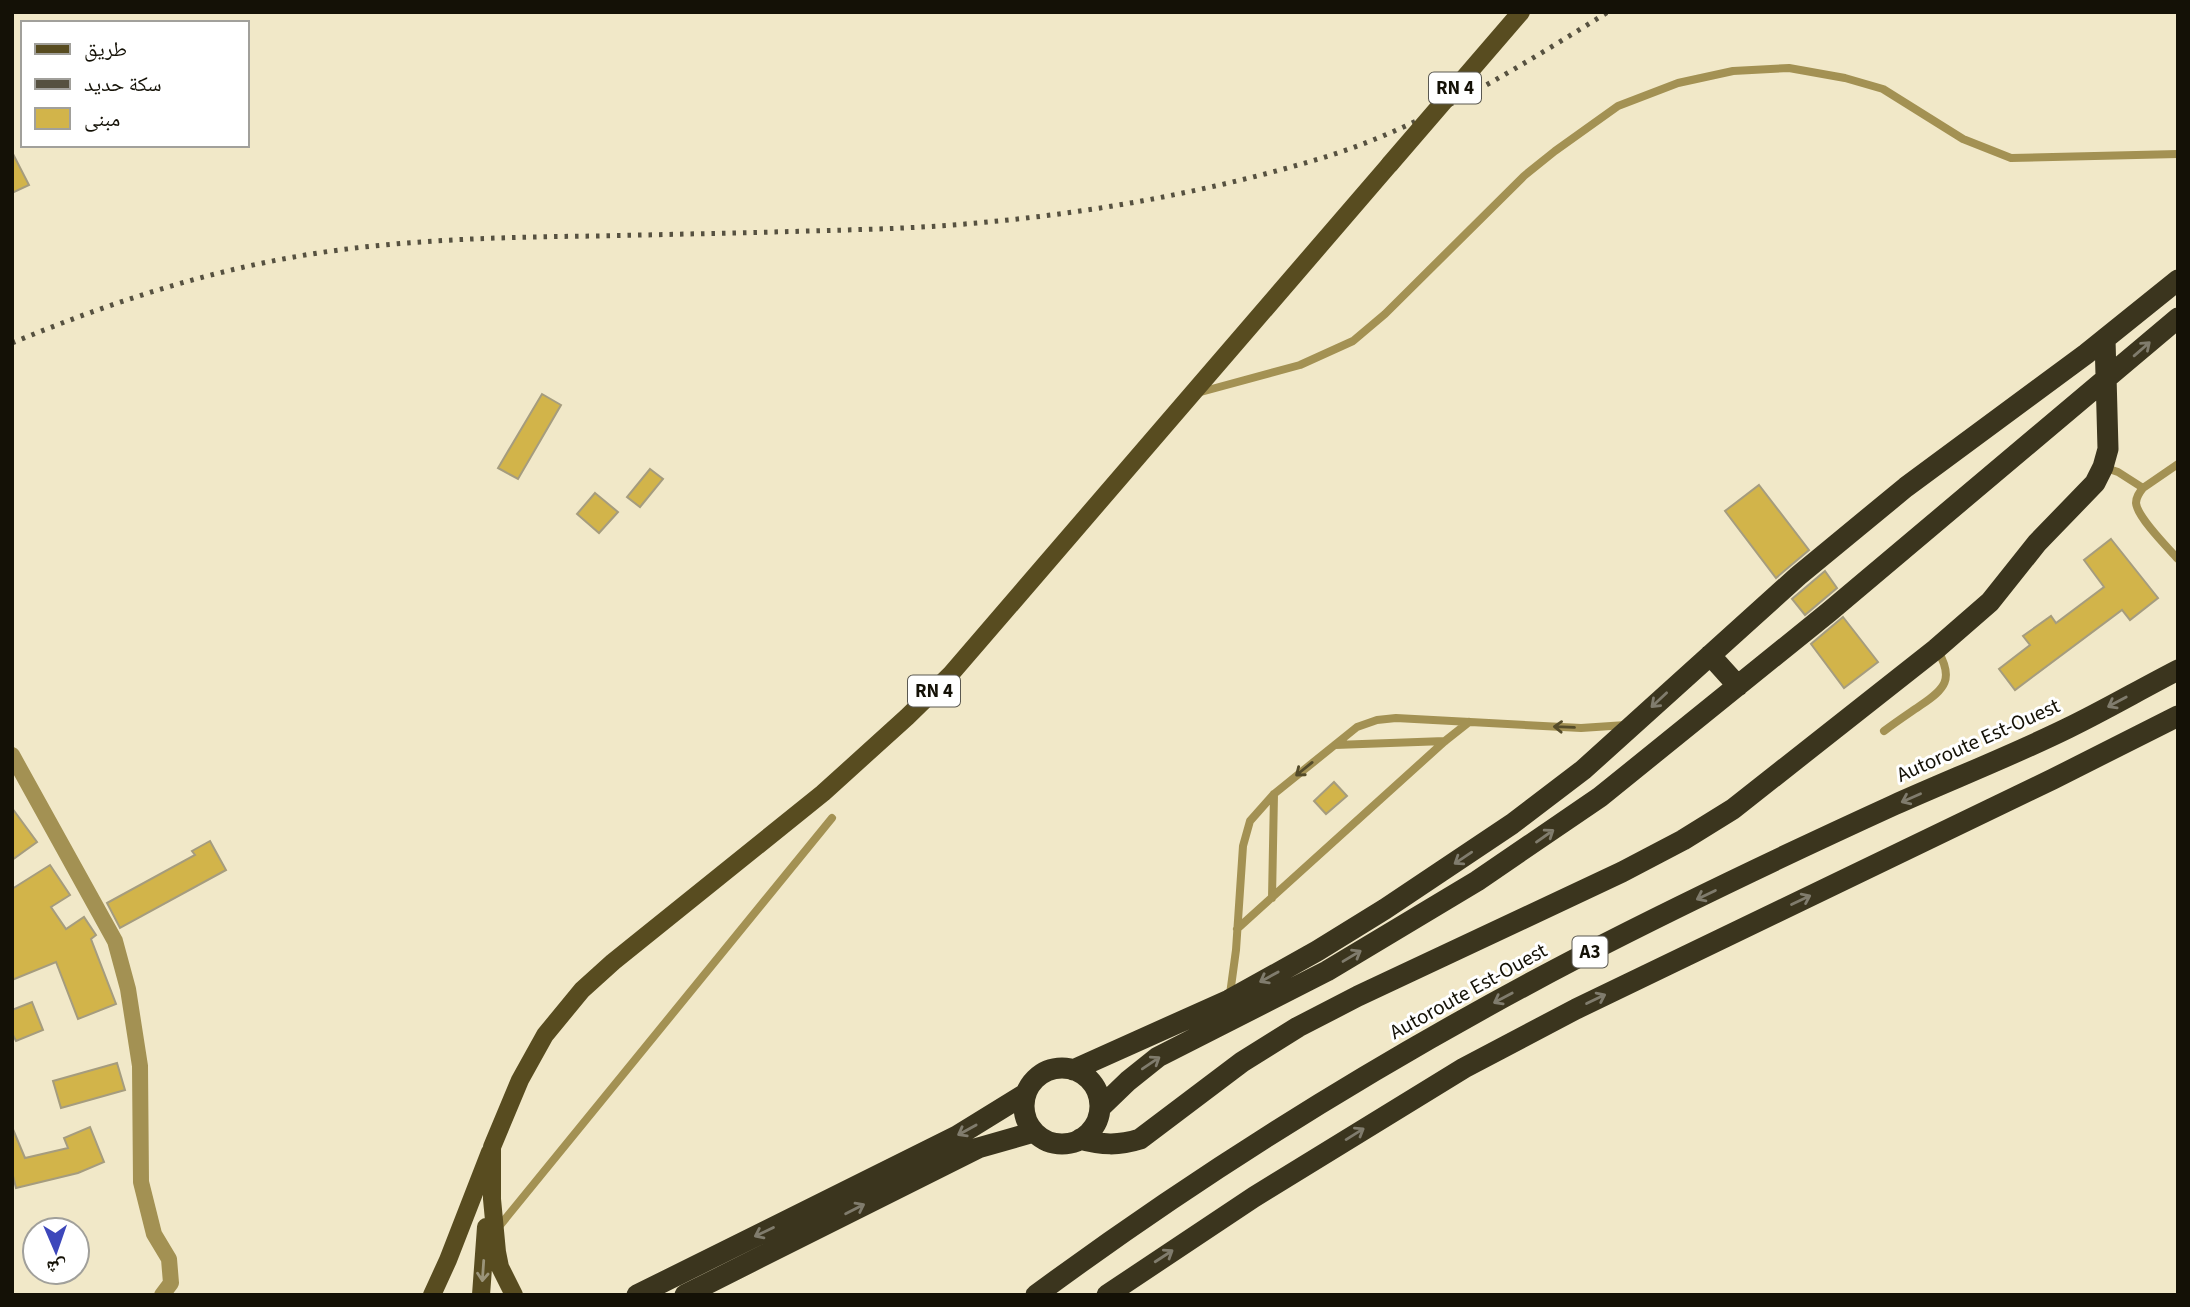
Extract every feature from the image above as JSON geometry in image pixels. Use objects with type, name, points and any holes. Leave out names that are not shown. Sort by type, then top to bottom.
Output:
[{"type":"highway","points":[[1073,1070],[1229,1000],[1328,944],[1512,824],[1583,770],[1798,576],[1906,487],[2105,340],[2178,280]]},
{"type":"highway","points":[[1080,1139],[1094,1126],[1100,1108],[1128,1080],[1158,1057],[1327,971],[1513,858],[1600,797],[1738,686],[2178,318]]},
{"type":"highway","points":[[1025,1094],[1025,1115],[1034,1132],[1042,1138],[1061,1144],[1080,1139],[1107,1145],[1140,1139],[1242,1062],[1298,1027],[1358,996],[1540,913],[1683,840],[1756,792],[1936,649],[1990,602],[2042,538],[2095,482],[2108,449],[2105,340]]},
{"type":"highway","points":[[1710,655],[1738,686]]},
{"type":"highway","name":"Autoroute Est-Ouest","points":[[1036,1295],[1186,1190],[1301,1115],[1470,1016],[1582,956],[1713,891],[1892,806],[2067,728],[2178,670]]},
{"type":"highway","name":"A3","points":[[1107,1295],[1254,1197],[1464,1068],[1726,935],[2017,797],[2178,716]]},
{"type":"highway","points":[[637,1295],[992,1117],[1025,1094],[1044,1073],[1054,1069],[1073,1070],[1082,1074],[1096,1088],[1100,1108]]},
{"type":"highway","points":[[685,1295],[978,1149],[1034,1132]]},
{"type":"main road","name":"RN 4","points":[[514,1295],[500,1267],[492,1199],[492,1147],[530,1059],[563,1011],[613,962],[823,793],[950,675],[1521,12]]},
{"type":"main road","points":[[432,1295],[492,1147]]},
{"type":"main road","name":"RN 4","points":[[481,1295],[485,1231],[492,1199]]},
{"type":"street","points":[[12,755],[115,941],[128,989],[140,1066],[141,1181],[154,1234],[169,1259],[171,1283],[162,1295]]},
{"type":"lane","points":[[1189,395],[1300,365],[1353,341],[1385,314],[1524,176],[1555,151],[1618,106],[1678,83],[1733,71],[1789,68],[1845,78],[1883,89],[1963,139],[2011,158],[2178,153]]},
{"type":"lane","points":[[2178,464],[2143,488],[2137,498],[2138,509],[2178,559]]},
{"type":"lane","points":[[2103,467],[2143,488]]},
{"type":"lane","points":[[1884,731],[1935,696],[1944,686],[1945,666],[1936,649]]},
{"type":"lane","points":[[1229,1000],[1244,837],[1255,813],[1274,794],[1357,727],[1377,720],[1396,718],[1581,728],[1632,725]]},
{"type":"lane","points":[[1237,929],[1469,722]]},
{"type":"lane","points":[[1335,745],[1445,741]]},
{"type":"lane","points":[[1272,898],[1274,794]]},
{"type":"lane","points":[[495,1231],[832,818]]},
{"type":"building","points":[[12,152],[29,185],[12,193]]},
{"type":"building","points":[[542,394],[561,405],[518,479],[498,468]]},
{"type":"building","points":[[650,469],[663,479],[640,507],[627,497]]},
{"type":"building","points":[[1759,485],[1809,550],[1776,578],[1725,511]]},
{"type":"building","points":[[595,493],[618,512],[599,533],[577,514]]},
{"type":"building","points":[[2111,539],[2158,598],[2130,620],[2122,610],[2015,690],[1999,669],[2030,645],[2023,636],[2051,616],[2056,623],[2104,587],[2084,560]]},
{"type":"building","points":[[1825,571],[1837,588],[1805,615],[1792,599]]},
{"type":"building","points":[[1843,617],[1878,662],[1844,688],[1811,644]]},
{"type":"building","points":[[1334,782],[1347,796],[1326,814],[1314,801]]},
{"type":"building","points":[[12,808],[37,842],[12,860]]},
{"type":"building","points":[[210,841],[226,870],[120,928],[107,903],[195,855],[192,851]]},
{"type":"building","points":[[50,865],[70,895],[51,907],[66,929],[84,917],[96,935],[91,939],[116,1004],[78,1019],[56,962],[12,980],[12,889]]},
{"type":"building","points":[[32,1002],[43,1030],[16,1041],[12,1033],[12,1010]]},
{"type":"building","points":[[117,1063],[125,1090],[61,1108],[53,1081]]},
{"type":"building","points":[[12,1127],[25,1158],[68,1148],[64,1138],[90,1127],[104,1162],[78,1173],[16,1188],[12,1172]]},
{"type":"railway","points":[[12,343],[132,298],[213,274],[339,250],[467,239],[933,226],[1042,216],[1205,188],[1312,161],[1390,133],[1465,97],[1608,12]]}]
